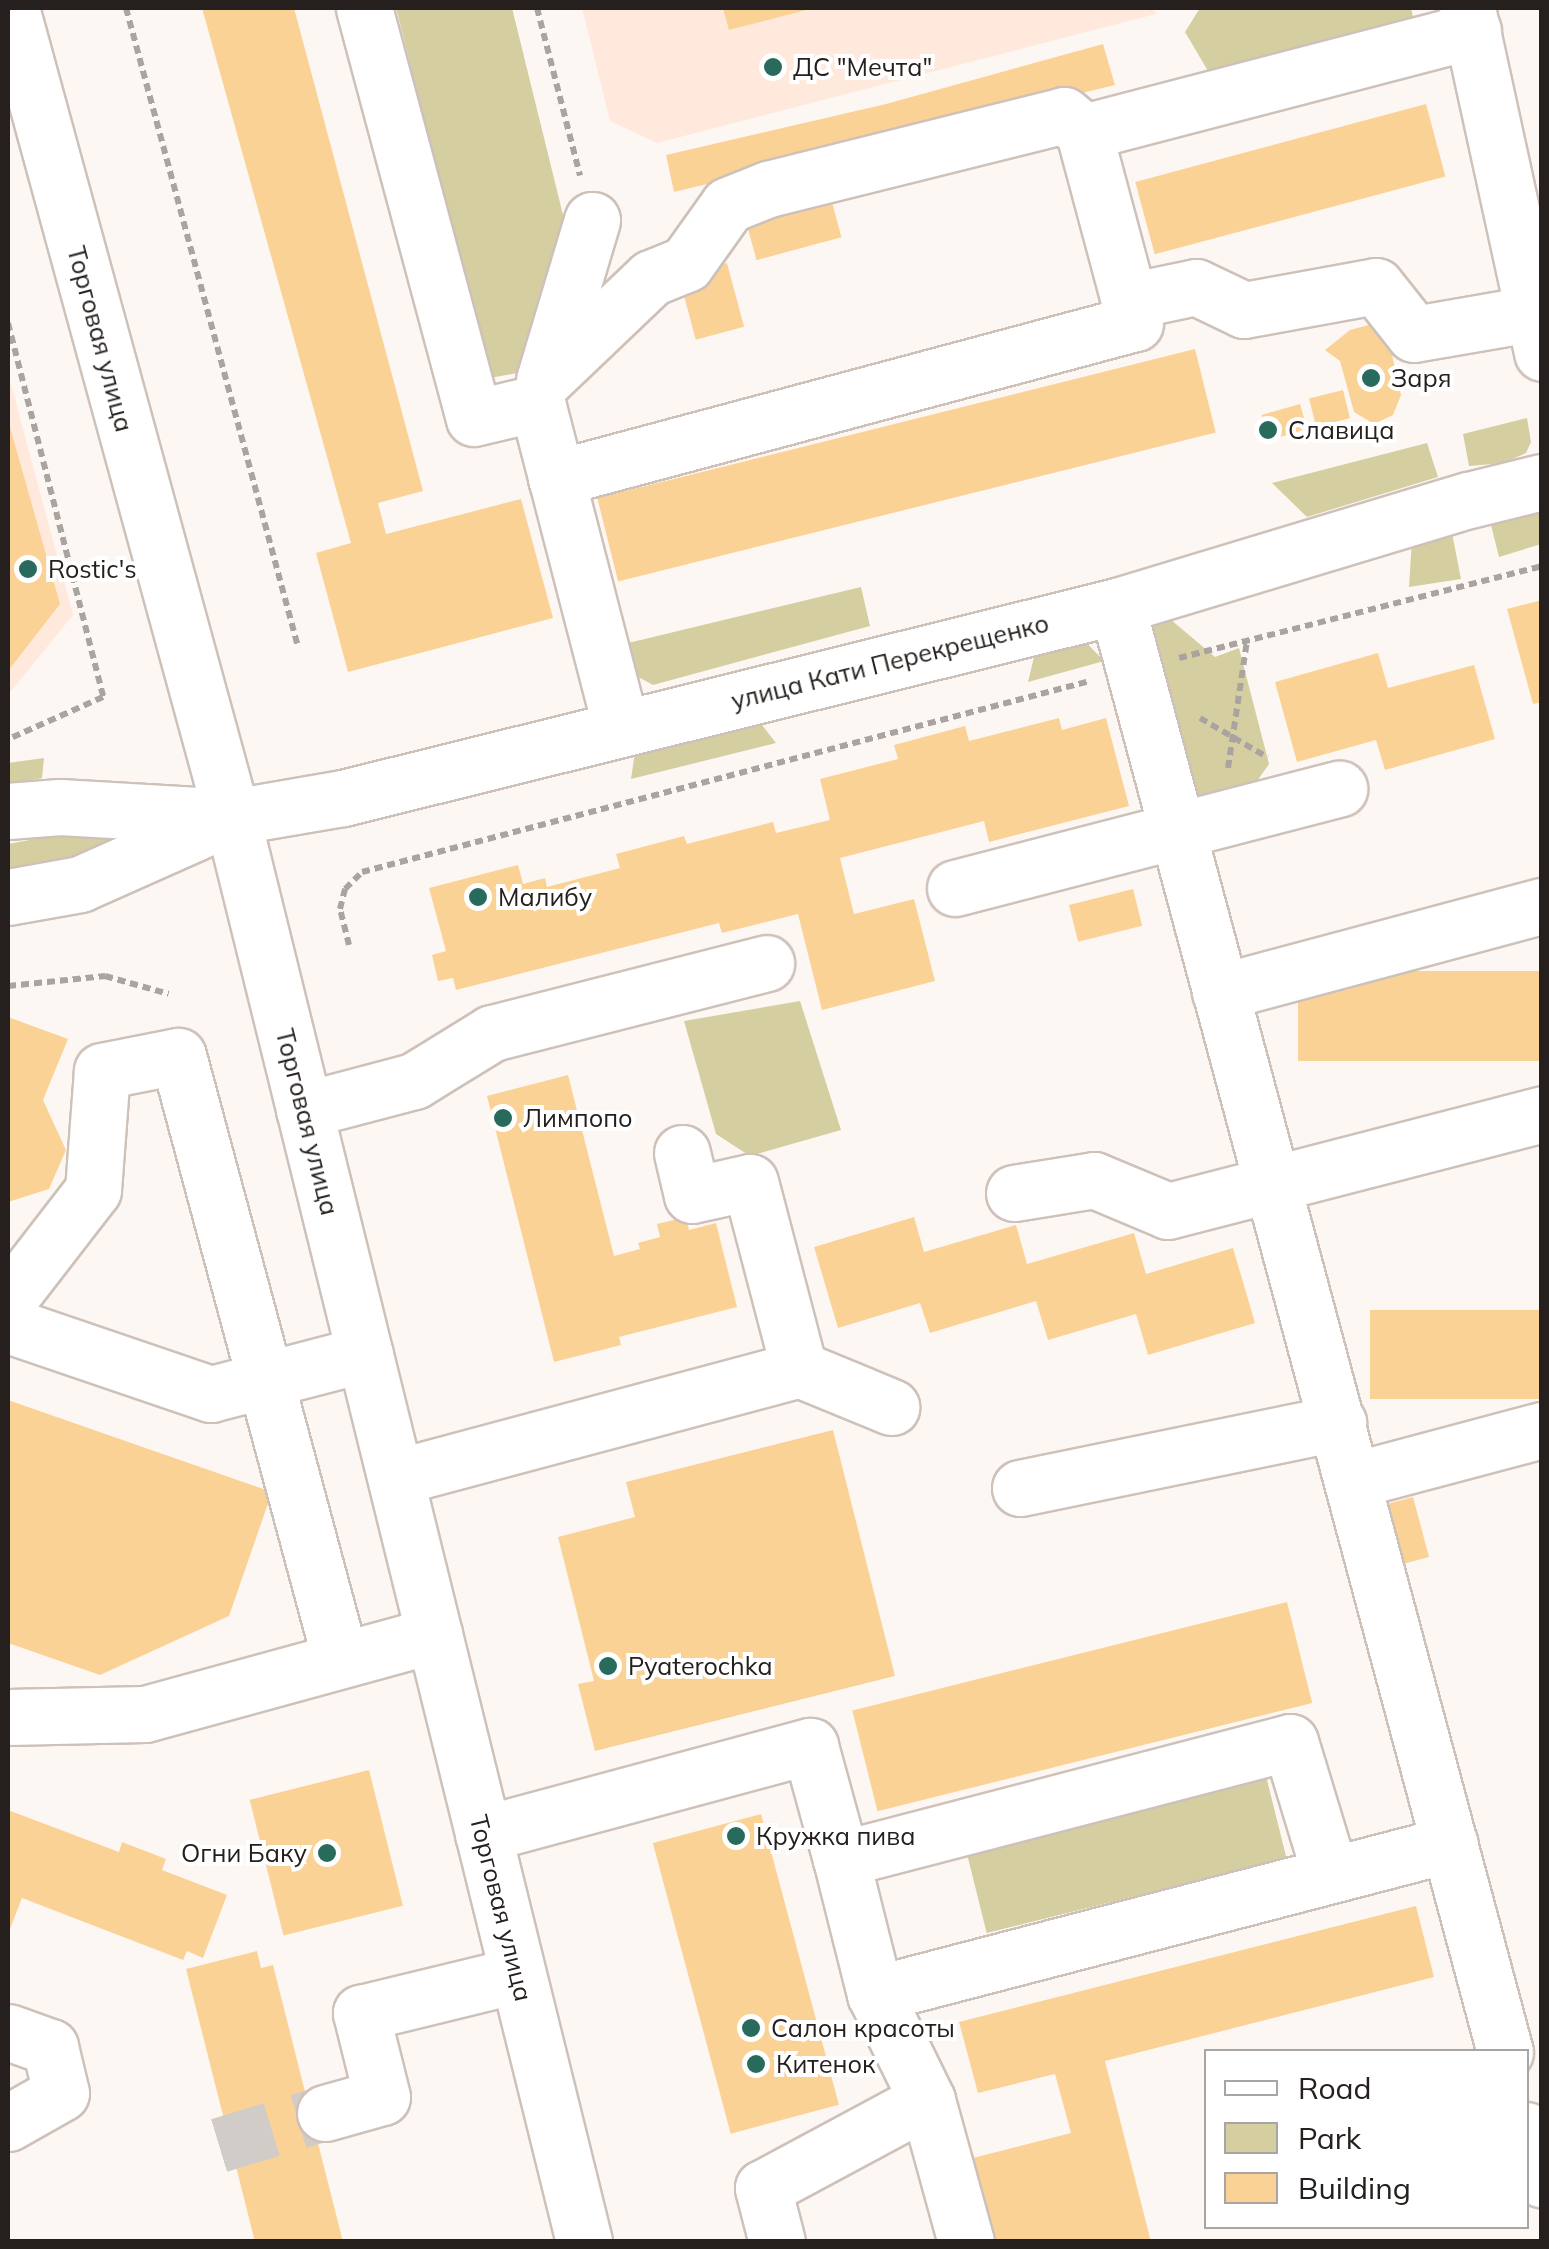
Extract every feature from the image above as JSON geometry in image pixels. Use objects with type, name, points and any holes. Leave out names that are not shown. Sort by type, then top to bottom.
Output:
[{"type":"street","points":[[364,8],[474,418],[541,392],[651,278],[686,264],[728,205],[768,189],[1064,115],[1084,132],[1135,323],[556,478]]},
{"type":"street","points":[[1084,132],[1470,19],[1530,252],[1536,334],[1414,334],[1376,286],[1244,310],[1196,287],[1129,301]]},
{"type":"street","name":"Торговая улица","points":[[13,34],[232,817],[584,2242]]},
{"type":"street","points":[[592,220],[541,392],[556,478],[621,728]]},
{"type":"street","name":"улица Кати Перекрещенко","points":[[8,811],[60,807],[232,817],[343,798],[1117,606],[1469,500],[1542,482]]},
{"type":"street","points":[[1117,606],[1505,2049]]},
{"type":"street","points":[[955,888],[1340,789]]},
{"type":"street","name":"улица Кати Перекрещенко","points":[[8,897],[80,884],[232,817]]},
{"type":"street","points":[[1220,992],[1542,906]]},
{"type":"street","points":[[304,1110],[414,1082],[492,1033],[766,963]]},
{"type":"street","points":[[8,1300],[93,1190],[102,1071],[178,1056],[340,1658]]},
{"type":"street","points":[[1014,1193],[1094,1180],[1168,1211],[1542,1114]]},
{"type":"street","points":[[682,1153],[692,1195],[750,1182],[799,1369]]},
{"type":"street","points":[[8,1325],[211,1394],[365,1354]]},
{"type":"street","points":[[397,1477],[799,1369],[892,1408]]},
{"type":"street","points":[[1020,1488],[1338,1423]]},
{"type":"street","points":[[1354,1480],[1542,1430]]},
{"type":"street","points":[[8,1717],[146,1714],[434,1635]]},
{"type":"street","points":[[841,1859],[1290,1742],[1330,1874]]},
{"type":"street","points":[[483,1834],[810,1746],[874,1994],[927,2100],[966,2242]]},
{"type":"street","points":[[874,1994],[1450,1844]]},
{"type":"street","points":[[325,2113],[382,2097],[360,2012],[517,1976]]},
{"type":"street","points":[[8,2032],[50,2047],[60,2093],[8,2123]]},
{"type":"street","points":[[777,2242],[763,2188],[927,2100]]},
{"type":"street","points":[[1529,2139],[1542,2179]]},
{"type":"path","points":[[126,8],[298,648]]},
{"type":"path","points":[[536,8],[592,220]]},
{"type":"path","points":[[8,323],[102,696],[8,738]]},
{"type":"path","points":[[349,945],[340,910],[345,889],[362,872],[1542,566]]},
{"type":"path","points":[[1228,774],[1248,641]]},
{"type":"path","points":[[1189,712],[1272,761]]},
{"type":"path","points":[[8,986],[104,976],[169,994]]},
{"type":"shaded area","name":"ДС \"Мечта\"","points":[[582,8],[1154,8],[1156,14],[657,143],[610,121]]},
{"type":"shaded area","points":[[8,373],[73,615],[8,695]]},
{"type":"green space","points":[[396,8],[512,8],[566,227],[533,370],[490,378]]},
{"type":"green space","points":[[1200,8],[1411,8],[1416,30],[1208,71],[1185,32]]},
{"type":"green space","points":[[1527,418],[1531,442],[1526,453],[1504,463],[1469,466],[1463,434]]},
{"type":"green space","points":[[1427,443],[1438,477],[1307,517],[1272,483]]},
{"type":"green space","points":[[1541,507],[1541,544],[1499,557],[1490,521]]},
{"type":"green space","points":[[1451,528],[1461,579],[1409,587],[1412,539]]},
{"type":"green space","points":[[861,587],[870,626],[653,685],[629,672],[624,644]]},
{"type":"green space","points":[[1157,608],[1215,657],[1239,648],[1269,764],[1245,798],[1207,806],[1185,792],[1146,633]]},
{"type":"green space","points":[[1073,629],[1104,661],[1028,682],[1038,640]]},
{"type":"green space","points":[[752,712],[776,743],[631,779],[637,738]]},
{"type":"green space","points":[[44,758],[42,778],[8,785],[8,763]]},
{"type":"green space","points":[[94,828],[128,832],[98,856],[8,871],[8,844]]},
{"type":"green space","points":[[800,1001],[841,1130],[750,1156],[716,1134],[684,1021]]},
{"type":"green space","points":[[1265,1772],[1287,1858],[987,1933],[965,1847]]},
{"type":"building","points":[[202,8],[294,8],[423,491],[378,503],[386,534],[521,499],[553,618],[348,672],[316,553],[351,543]]},
{"type":"building","points":[[723,8],[810,8],[810,9],[729,30]]},
{"type":"building","points":[[1103,44],[1115,85],[674,192],[666,155],[886,104]]},
{"type":"building","points":[[1426,104],[1445,176],[1155,254],[1135,182]]},
{"type":"building","points":[[829,191],[841,237],[756,260],[744,214]]},
{"type":"building","points":[[727,263],[744,327],[696,340],[679,276]]},
{"type":"building","name":"Заря","points":[[1380,322],[1402,332],[1391,350],[1401,395],[1393,415],[1374,424],[1354,412],[1340,361],[1325,350],[1350,330]]},
{"type":"building","points":[[1195,349],[1216,432],[618,581],[597,498]]},
{"type":"building","points":[[1343,390],[1350,418],[1316,427],[1309,398]]},
{"type":"building","points":[[1300,404],[1307,429],[1269,440],[1262,415]]},
{"type":"building","name":"Rostic's","points":[[8,420],[60,604],[8,671]]},
{"type":"building","points":[[1542,600],[1542,702],[1533,704],[1507,609]]},
{"type":"building","points":[[1378,653],[1388,688],[1474,665],[1495,739],[1385,770],[1376,740],[1297,762],[1275,682]]},
{"type":"building","points":[[1059,718],[1062,730],[1106,718],[1129,806],[989,842],[984,821],[840,858],[854,914],[914,899],[935,981],[822,1010],[798,914],[722,933],[719,923],[456,990],[453,978],[438,981],[432,955],[446,951],[429,888],[518,865],[523,884],[545,878],[547,887],[620,868],[616,854],[684,836],[687,844],[773,822],[776,833],[830,820],[820,779],[898,759],[894,745],[965,726],[969,741]]},
{"type":"building","points":[[1133,889],[1142,926],[1078,942],[1069,905]]},
{"type":"building","points":[[1298,971],[1542,971],[1542,1061],[1298,1061]]},
{"type":"building","points":[[8,1017],[68,1039],[43,1100],[66,1150],[49,1189],[8,1202]]},
{"type":"building","points":[[568,1075],[614,1256],[640,1249],[638,1243],[660,1237],[657,1224],[686,1217],[689,1230],[716,1223],[737,1307],[619,1337],[621,1345],[554,1362],[487,1096]]},
{"type":"building","points":[[914,1217],[924,1252],[1016,1225],[1027,1264],[1134,1233],[1146,1274],[1233,1248],[1255,1323],[1148,1355],[1136,1314],[1048,1340],[1036,1301],[930,1333],[920,1303],[838,1328],[814,1247]]},
{"type":"building","points":[[1370,1310],[1542,1310],[1542,1399],[1370,1399]]},
{"type":"building","points":[[8,1400],[272,1492],[229,1616],[100,1675],[8,1643]]},
{"type":"building","points":[[833,1430],[895,1676],[595,1751],[578,1684],[594,1681],[558,1537],[635,1517],[626,1482]]},
{"type":"building","points":[[1413,1497],[1429,1557],[1394,1566],[1378,1506]]},
{"type":"building","points":[[1287,1602],[1312,1703],[877,1811],[852,1710]]},
{"type":"building","name":"Огни Баку","points":[[369,1770],[403,1906],[284,1936],[250,1800]]},
{"type":"building","points":[[8,1810],[119,1852],[122,1842],[166,1859],[162,1870],[227,1895],[203,1958],[187,1951],[183,1960],[22,1898],[8,1934]]},
{"type":"building","points":[[761,1814],[839,2105],[731,2134],[653,1843]]},
{"type":"building","points":[[1416,1906],[1434,1977],[1105,2061],[1151,2242],[991,2242],[969,2159],[1071,2133],[1055,2074],[978,2093],[959,2022]]},
{"type":"building","points":[[257,1951],[261,1968],[273,1965],[343,2242],[255,2242],[186,1969]]},
{"type":"tunnel","points":[[219,2145],[325,2113]]},
{"type":"place","name":"ДС \"Мечта\"","points":[[773,67]]},
{"type":"place","name":"Заря","points":[[1371,378]]},
{"type":"place","name":"Славица","points":[[1268,430]]},
{"type":"place","name":"Rostic's","points":[[28,569]]},
{"type":"place","name":"Малибу","points":[[478,897]]},
{"type":"place","name":"Лимпопо","points":[[503,1118]]},
{"type":"place","name":"Pyaterochka","points":[[608,1666]]},
{"type":"place","name":"Кружка пива","points":[[736,1836]]},
{"type":"place","name":"Огни Баку","points":[[327,1853]]},
{"type":"place","name":"Салон красоты","points":[[751,2028]]},
{"type":"place","name":"Китенок","points":[[756,2064]]}]
